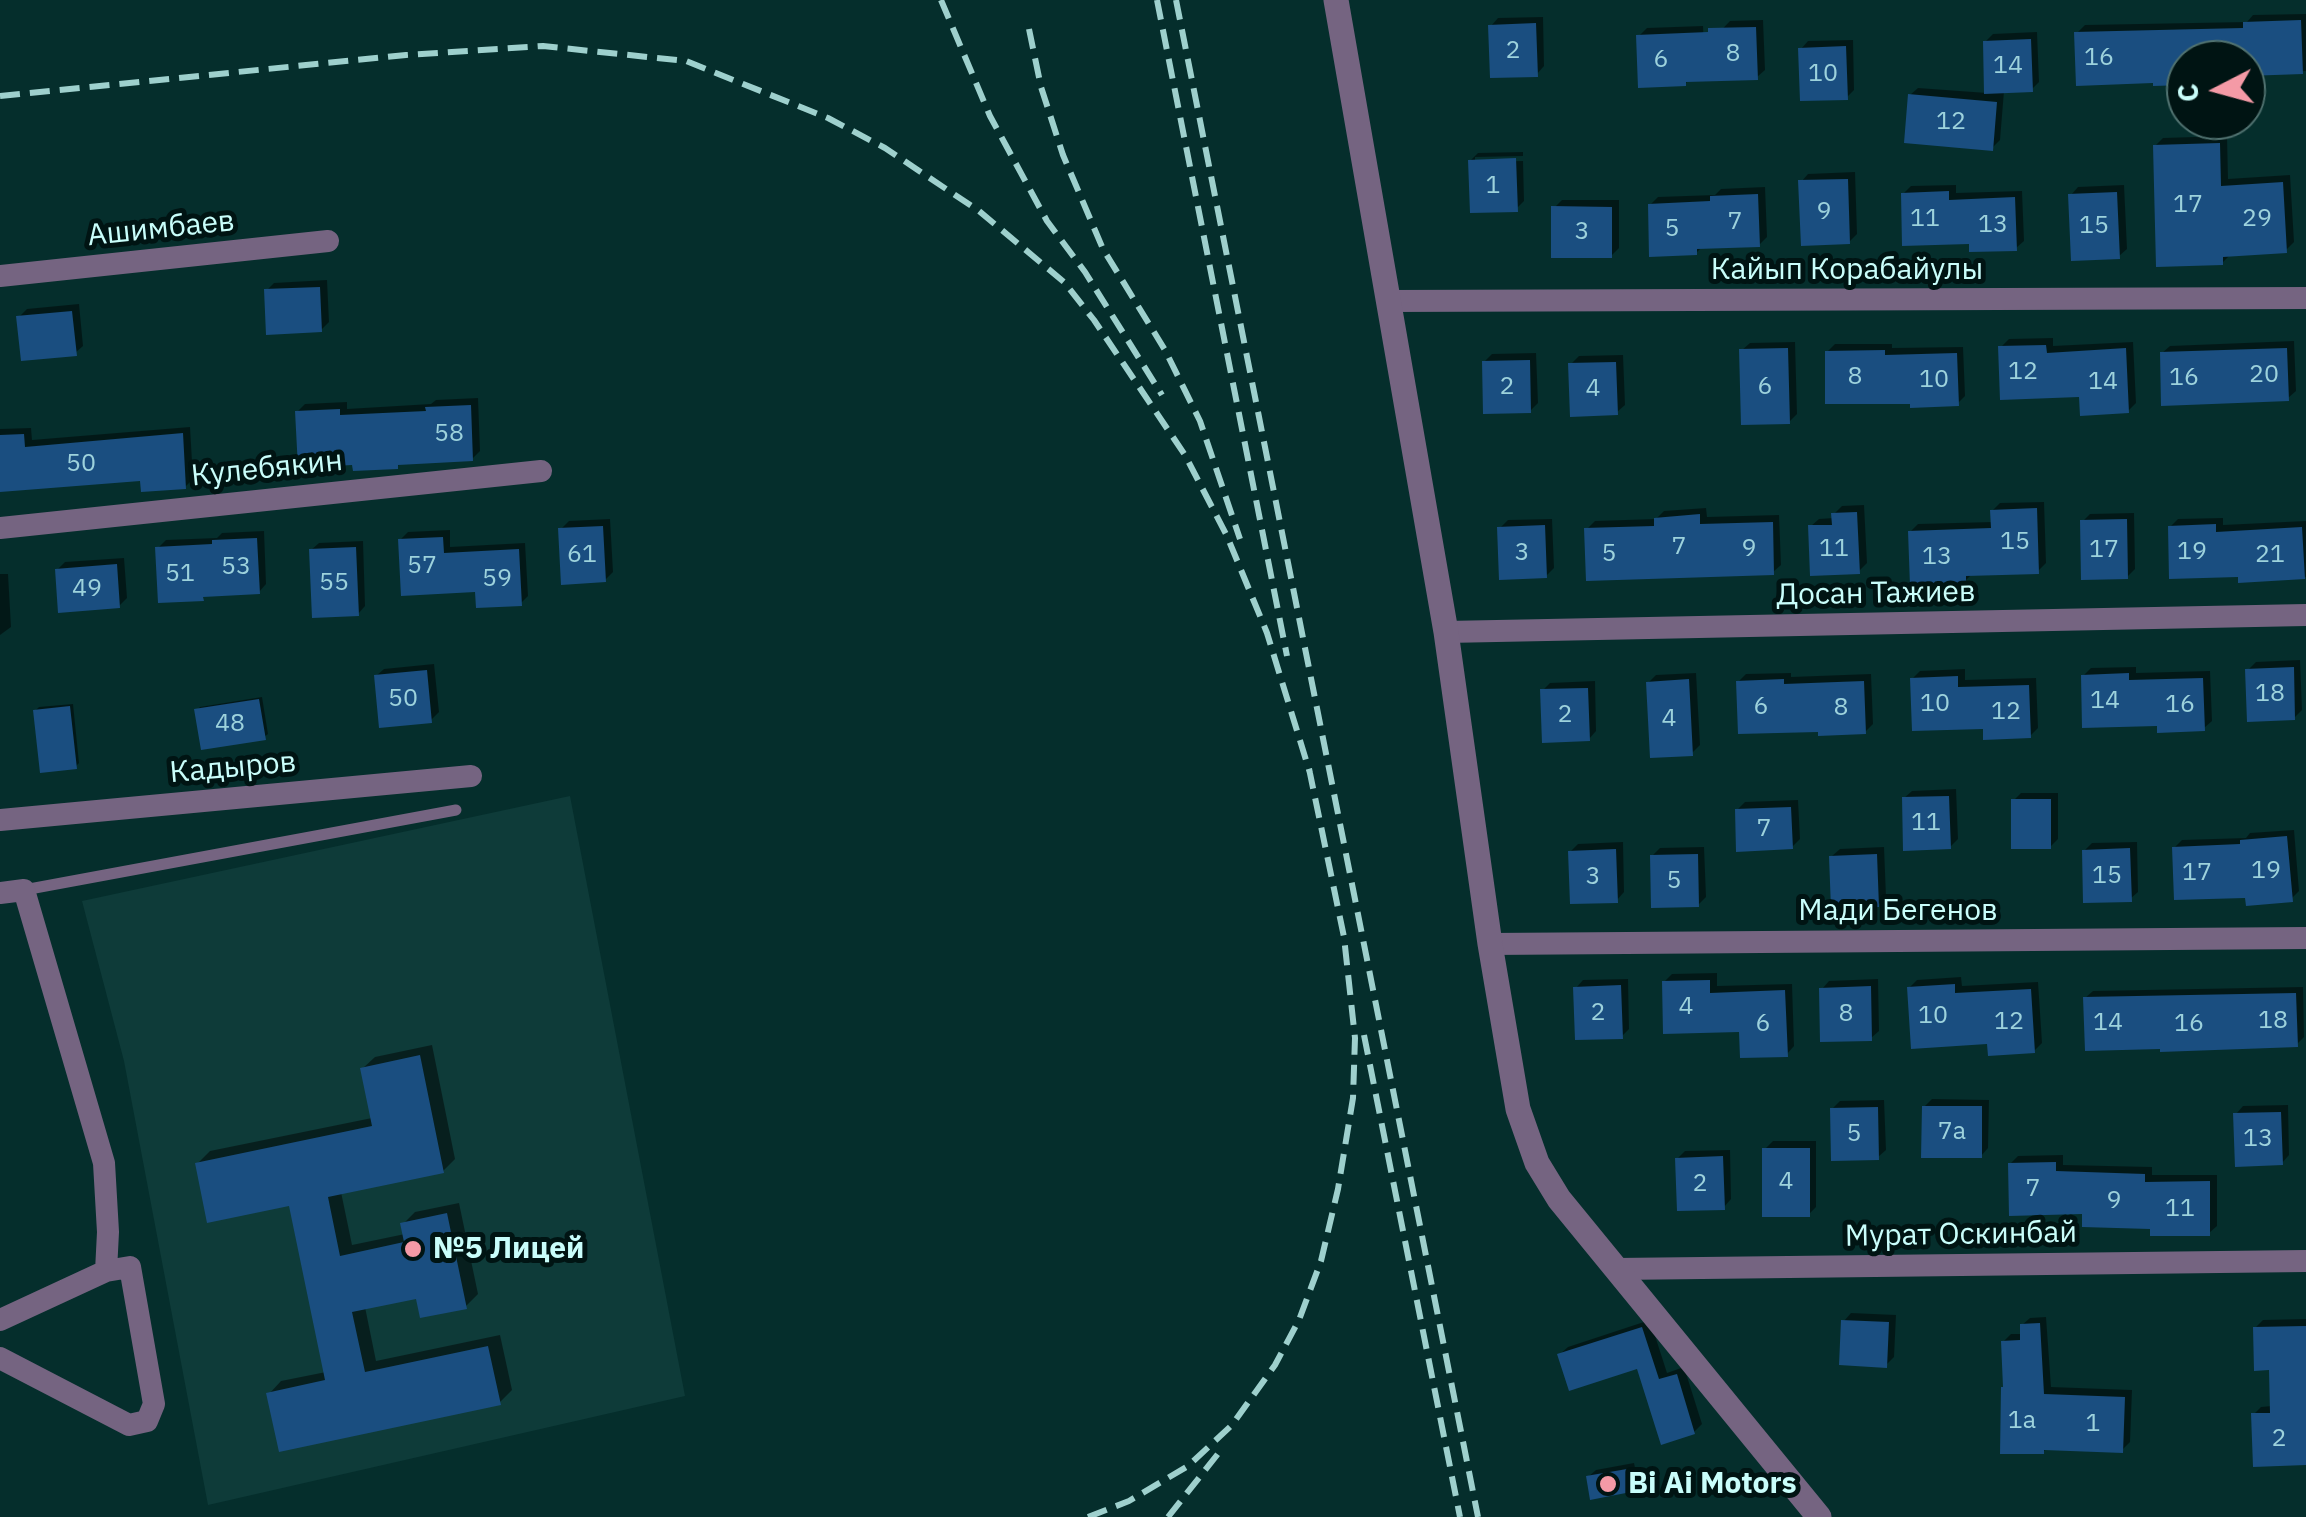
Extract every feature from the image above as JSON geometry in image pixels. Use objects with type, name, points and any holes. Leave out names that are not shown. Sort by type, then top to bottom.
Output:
[{"type":"street","points":[[1336,0],[1446,632],[1490,944],[1518,1109],[1537,1162],[1559,1199],[1819,1517]]},
{"type":"street","name":"Ашимбаев","points":[[0,276],[328,242]]},
{"type":"street","name":"Кайып Корабайулы","points":[[1388,301],[2306,298]]},
{"type":"street","name":"Кулебякин","points":[[0,528],[541,471]]},
{"type":"street","name":"Досан Тажиев","points":[[1446,632],[2306,615]]},
{"type":"street","name":"Кадыров","points":[[0,820],[472,776]]},
{"type":"street","points":[[12,892],[104,1163],[106,1272]]},
{"type":"street","name":"Мади Бегенов","points":[[1490,944],[2306,938]]},
{"type":"street","name":"Мурат Оскинбай","points":[[1616,1270],[2306,1261]]},
{"type":"street","points":[[0,1320],[106,1272],[130,1267],[154,1404],[147,1421],[130,1425],[0,1358]]},
{"type":"lane","points":[[12,892],[456,810]]},
{"type":"shaded area","points":[[570,796],[685,1396],[208,1505],[124,1061],[82,901]]},
{"type":"building","points":[[2301,20],[2303,74],[2266,75],[2266,40],[2166,40],[2166,86],[2076,86],[2074,32],[2243,28],[2243,22]]},
{"type":"building","points":[[1536,23],[1538,77],[1490,78],[1488,25]]},
{"type":"building","points":[[1756,27],[1758,80],[1638,88],[1636,35]]},
{"type":"building","points":[[2031,39],[2033,92],[1984,94],[1983,41]]},
{"type":"building","points":[[1846,46],[1848,100],[1800,101],[1798,48]]},
{"type":"building","points":[[1908,94],[1997,102],[1993,151],[1904,143]]},
{"type":"building","points":[[2220,143],[2221,186],[2283,182],[2287,253],[2223,257],[2223,265],[2156,267],[2153,145]]},
{"type":"building","points":[[1516,158],[1518,212],[1470,213],[1468,160]]},
{"type":"building","points":[[1848,179],[1850,244],[1801,246],[1798,180]]},
{"type":"building","points":[[1949,191],[1949,200],[2015,197],[2017,251],[1969,252],[1969,244],[1902,246],[1901,193]]},
{"type":"building","points":[[2117,192],[2120,259],[2071,261],[2068,194]]},
{"type":"building","points":[[1758,194],[1760,247],[1697,249],[1697,255],[1649,257],[1648,204]]},
{"type":"building","points":[[1551,206],[1612,207],[1612,258],[1551,258]]},
{"type":"building","points":[[320,287],[322,332],[266,335],[264,289]]},
{"type":"building","points":[[72,311],[77,356],[21,361],[16,316]]},
{"type":"building","points":[[2046,345],[2047,353],[2126,348],[2129,413],[2080,416],[2079,397],[2000,400],[1998,346]]},
{"type":"building","points":[[1788,348],[1790,424],[1741,425],[1739,349]]},
{"type":"building","points":[[2287,348],[2289,401],[2161,406],[2160,352]]},
{"type":"building","points":[[1885,350],[1885,355],[1957,353],[1959,406],[1825,404],[1825,351]]},
{"type":"building","points":[[1530,360],[1531,413],[1483,414],[1482,361]]},
{"type":"building","points":[[1616,362],[1618,415],[1570,417],[1568,363]]},
{"type":"building","points":[[471,405],[473,461],[353,471],[352,465],[298,468],[295,411],[340,409],[340,415]]},
{"type":"building","points":[[183,433],[186,489],[141,492],[140,481],[0,492],[0,435],[24,434],[25,447]]},
{"type":"building","points":[[2037,508],[2039,574],[1966,576],[1966,584],[1910,586],[1908,531],[1991,528],[1990,510]]},
{"type":"building","points":[[1857,512],[1860,574],[1810,576],[1808,525],[1832,525],[1831,513]]},
{"type":"building","points":[[1700,514],[1700,524],[1773,522],[1774,575],[1586,581],[1584,528],[1654,526],[1654,518]]},
{"type":"building","points":[[2127,519],[2128,579],[2081,580],[2080,520]]},
{"type":"building","points":[[2216,524],[2216,532],[2302,527],[2305,579],[2238,583],[2238,577],[2169,579],[2168,526]]},
{"type":"building","points":[[1545,525],[1547,578],[1499,580],[1497,527]]},
{"type":"building","points":[[603,526],[606,582],[561,585],[558,528]]},
{"type":"building","points":[[443,537],[444,553],[519,549],[522,606],[476,608],[475,592],[401,596],[398,539]]},
{"type":"building","points":[[257,538],[260,594],[158,603],[155,547]]},
{"type":"building","points":[[356,547],[359,616],[312,618],[309,549]]},
{"type":"building","points":[[117,564],[120,608],[58,613],[55,569]]},
{"type":"building","points":[[2294,667],[2295,720],[2247,722],[2245,669]]},
{"type":"building","points":[[427,670],[432,723],[379,728],[374,675]]},
{"type":"building","points":[[2129,673],[2129,680],[2203,678],[2205,731],[2157,733],[2157,726],[2082,728],[2081,675]]},
{"type":"building","points":[[1958,676],[1958,687],[2029,685],[2031,738],[1983,740],[1983,729],[1912,731],[1910,678]]},
{"type":"building","points":[[1689,679],[1693,756],[1650,758],[1646,682]]},
{"type":"building","points":[[1784,679],[1784,684],[1864,681],[1866,734],[1738,734],[1736,681]]},
{"type":"building","points":[[1588,688],[1590,741],[1542,743],[1540,689]]},
{"type":"building","points":[[259,699],[266,740],[201,750],[194,709]]},
{"type":"building","points":[[70,706],[77,769],[40,773],[33,710]]},
{"type":"building","points":[[1949,796],[1951,849],[1903,851],[1902,797]]},
{"type":"building","points":[[2011,799],[2051,799],[2051,849],[2011,849]]},
{"type":"building","points":[[1791,807],[1793,849],[1736,852],[1735,809]]},
{"type":"building","points":[[2287,836],[2293,902],[2246,906],[2245,898],[2174,900],[2172,847],[2240,844],[2240,840]]},
{"type":"building","points":[[2130,848],[2132,902],[2083,903],[2082,850]]},
{"type":"building","points":[[1616,849],[1618,903],[1570,904],[1568,851]]},
{"type":"building","points":[[1698,854],[1699,907],[1651,908],[1650,855]]},
{"type":"building","points":[[1877,854],[1879,907],[1831,909],[1829,856]]},
{"type":"building","points":[[1710,980],[1710,993],[1785,990],[1788,1057],[1740,1058],[1739,1032],[1663,1034],[1662,981]]},
{"type":"building","points":[[1955,984],[1955,993],[2031,989],[2035,1053],[1988,1056],[1987,1044],[1911,1049],[1907,987]]},
{"type":"building","points":[[1621,985],[1623,1039],[1575,1040],[1573,987]]},
{"type":"building","points":[[1871,986],[1872,1041],[1820,1042],[1819,988]]},
{"type":"building","points":[[2296,993],[2298,1047],[2085,1051],[2083,997]]},
{"type":"building","name":"№5 Лицей","points":[[420,1055],[444,1173],[328,1197],[340,1256],[404,1242],[400,1223],[447,1213],[467,1309],[420,1318],[416,1299],[352,1312],[365,1372],[488,1346],[501,1405],[279,1452],[266,1393],[325,1380],[289,1206],[207,1223],[195,1163],[372,1126],[360,1068]]},
{"type":"building","points":[[1922,1106],[1982,1106],[1982,1158],[1921,1158]]},
{"type":"building","points":[[1878,1107],[1879,1160],[1831,1161],[1830,1108]]},
{"type":"building","points":[[2281,1112],[2283,1165],[2235,1167],[2233,1113]]},
{"type":"building","points":[[1762,1148],[1810,1148],[1810,1217],[1762,1217]]},
{"type":"building","points":[[1723,1156],[1725,1210],[1677,1211],[1675,1158]]},
{"type":"building","points":[[2056,1162],[2056,1171],[2145,1174],[2145,1182],[2210,1181],[2210,1236],[2150,1236],[2150,1229],[2082,1227],[2082,1214],[2009,1216],[2008,1163]]},
{"type":"building","points":[[1841,1320],[1889,1322],[1887,1368],[1839,1365]]},
{"type":"building","points":[[2040,1323],[2044,1394],[2125,1397],[2123,1453],[2044,1450],[2044,1454],[2000,1454],[2001,1341],[2020,1340],[2020,1324]]},
{"type":"building","points":[[2306,1326],[2306,1465],[2253,1467],[2251,1413],[2270,1413],[2269,1370],[2254,1371],[2253,1327]]},
{"type":"building","points":[[1642,1327],[1659,1379],[1677,1374],[1695,1434],[1661,1445],[1637,1369],[1569,1391],[1557,1354]]},
{"type":"building","name":"Bi Ai Motors","points":[[1627,1469],[1631,1492],[1590,1500],[1586,1476]]},
{"type":"railway","points":[[941,0],[990,116],[1047,221],[1085,272],[1162,395]]},
{"type":"railway","points":[[1157,0],[1287,656]]},
{"type":"railway","points":[[1176,0],[1478,1517]]},
{"type":"railway","points":[[1029,29],[1041,87],[1063,155],[1103,249],[1165,350],[1200,421],[1240,539]]},
{"type":"railway","points":[[0,96],[406,55],[543,46],[686,61],[828,118],[885,148],[979,211],[1064,282],[1094,320],[1185,455],[1227,536],[1267,633],[1310,773]]},
{"type":"railway","points":[[1088,1517],[1129,1501],[1188,1466],[1232,1425],[1275,1365],[1299,1320],[1321,1261],[1353,1098],[1355,1038],[1344,937],[1307,759]]},
{"type":"railway","points":[[1364,1035],[1460,1517]]},
{"type":"railway","points":[[1168,1517],[1221,1450]]},
{"type":"place","name":"№5 Лицей","points":[[413,1249]]},
{"type":"place","name":"Bi Ai Motors","points":[[1608,1484]]}]
